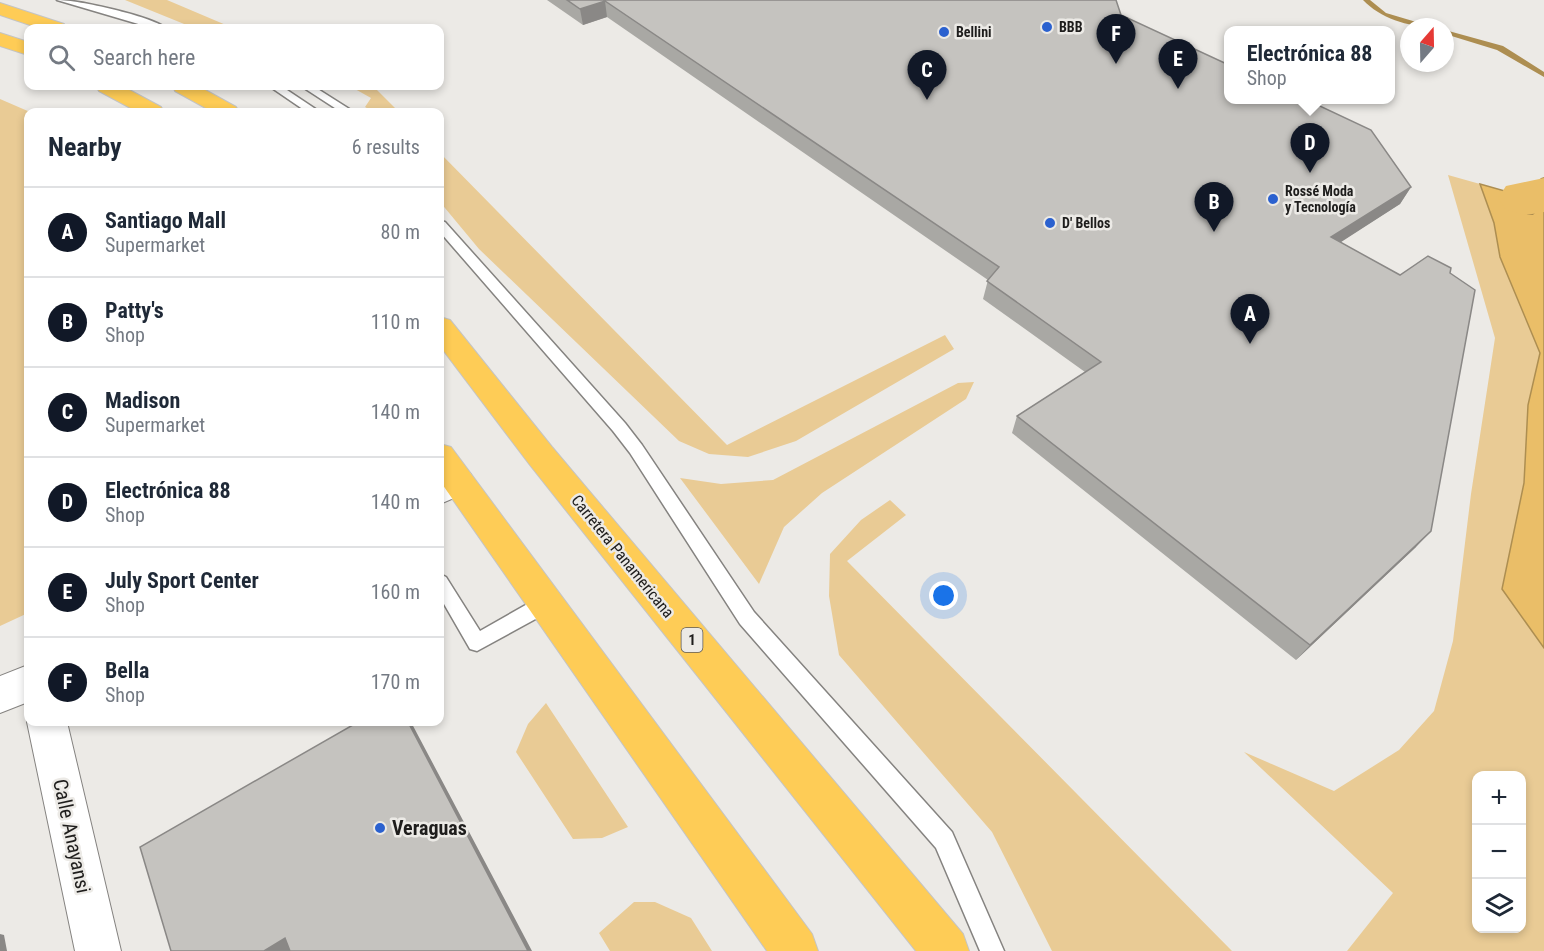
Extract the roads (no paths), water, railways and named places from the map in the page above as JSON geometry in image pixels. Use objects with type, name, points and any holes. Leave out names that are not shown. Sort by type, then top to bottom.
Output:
[{"type":"highway","points":[[0,9],[45,24]]},
{"type":"highway","points":[[0,39],[24,48]]},
{"type":"highway","points":[[114,90],[146,108]]},
{"type":"highway","points":[[190,90],[221,108]]},
{"type":"highway","name":"Carretera Panamericana","points":[[444,332],[549,465],[946,951]]},
{"type":"highway","points":[[446,477],[545,604],[795,951]]},
{"type":"street","points":[[0,695],[24,685]]},
{"type":"street","name":"Calle Anayansi","points":[[48,726],[98,951]]},
{"type":"lane","points":[[62,0],[148,24]]},
{"type":"lane","points":[[280,90],[308,108]]},
{"type":"lane","points":[[312,90],[342,108]]},
{"type":"lane","points":[[444,230],[625,434],[747,618],[944,840],[992,951]]},
{"type":"lane","points":[[444,589],[477,643],[545,604]]},
{"type":"waterway","points":[[1366,0],[1384,14],[1400,19]]},
{"type":"waterway","points":[[1454,35],[1500,48],[1544,75]]},
{"type":"waterway","points":[[1530,213],[1526,198],[1544,180]]},
{"type":"waterway","points":[[1526,198],[1544,195]]},
{"type":"place","name":"BBB","points":[[1047,27]]},
{"type":"place","name":"Bellini","points":[[944,32]]},
{"type":"place","name":"Bella","points":[[1116,64]]},
{"type":"place","name":"July Sport Center","points":[[1178,89]]},
{"type":"place","name":"Madison","points":[[927,100]]},
{"type":"place","name":"Electrónica 88","points":[[1310,173]]},
{"type":"place","name":"Rossé Moda y Tecnología","points":[[1273,199]]},
{"type":"place","name":"D' Bellos","points":[[1050,223]]},
{"type":"place","name":"Patty's","points":[[1214,232]]},
{"type":"place","name":"Santiago Mall","points":[[1250,344]]},
{"type":"place","name":"Veraguas","points":[[380,828]]}]
